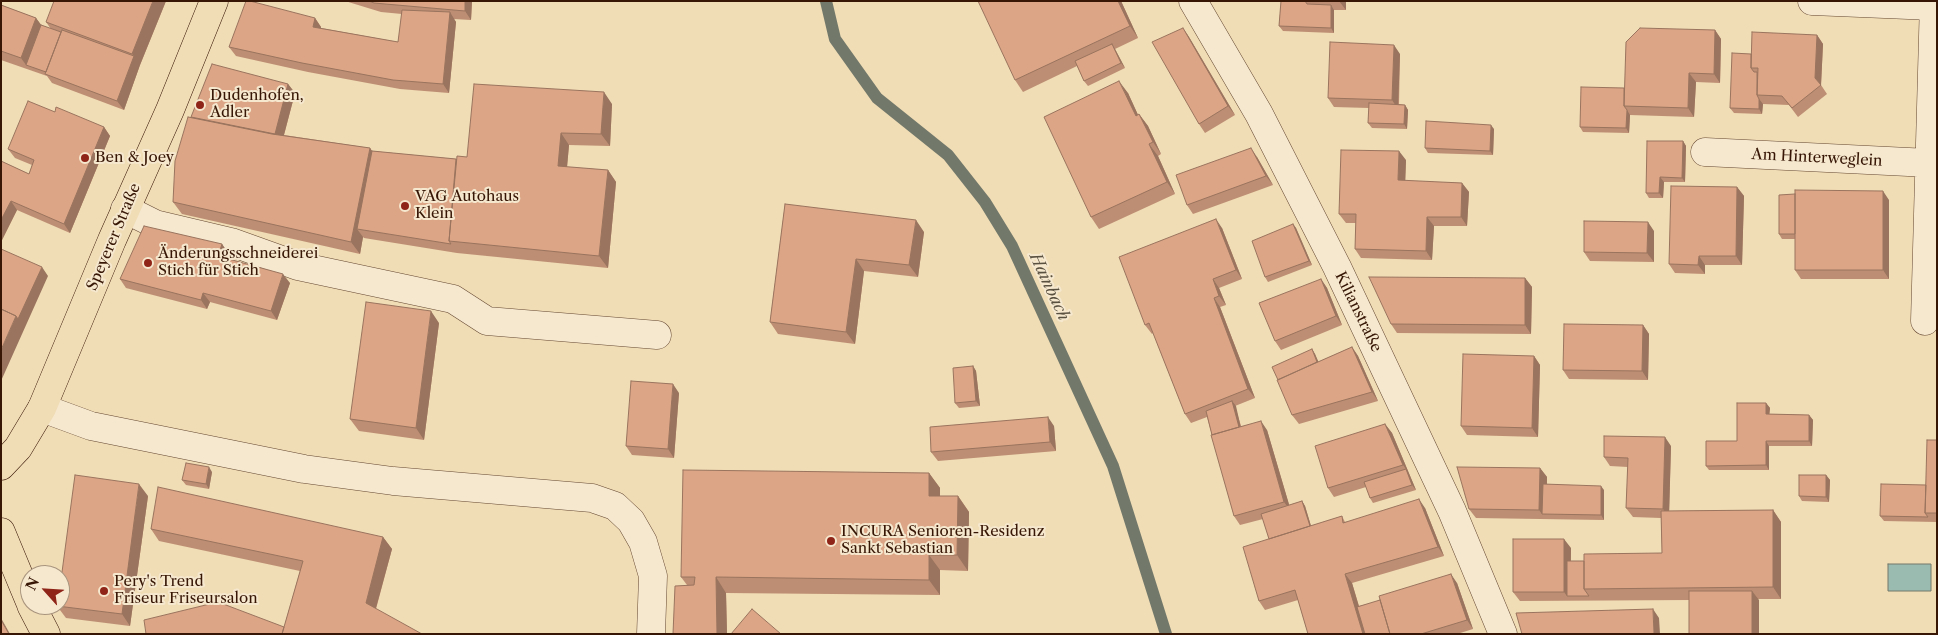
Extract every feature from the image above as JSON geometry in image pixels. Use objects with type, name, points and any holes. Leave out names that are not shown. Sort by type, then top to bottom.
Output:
[{"type":"main road","name":"Speyerer Straße","points":[[1,466],[18,448],[42,408],[125,209],[170,110],[214,1]]},
{"type":"main road","points":[[1,532],[20,578]]},
{"type":"main road","points":[[36,615],[46,634]]},
{"type":"street","name":"Kilianstraße","points":[[1193,1],[1259,114],[1337,267],[1452,511],[1503,634]]},
{"type":"street","points":[[1812,1],[1934,4],[1924,321]]},
{"type":"street","name":"Am Hinterweglein","points":[[1704,152],[1929,163]]},
{"type":"street","points":[[125,209],[155,224],[231,242],[298,266],[453,298],[487,321],[658,335]]},
{"type":"street","points":[[42,408],[91,426],[304,469],[393,481],[592,498],[615,506],[631,521],[643,542],[652,576],[651,634]]},
{"type":"water","points":[[1888,564],[1931,564],[1931,591],[1888,591]]},
{"type":"building","points":[[54,1],[153,1],[132,54],[46,22]]},
{"type":"building","points":[[246,1],[315,18],[313,27],[398,42],[402,10],[450,12],[443,84],[393,80],[229,47]]},
{"type":"building","points":[[369,1],[465,1],[465,11],[374,3]]},
{"type":"building","points":[[978,1],[1118,1],[1130,26],[1015,80]]},
{"type":"building","points":[[1281,1],[1305,1],[1307,4],[1331,5],[1331,28],[1279,26]]},
{"type":"building","points":[[1,5],[36,18],[21,58],[1,51]]},
{"type":"building","points":[[41,25],[61,32],[46,72],[26,65]]},
{"type":"building","points":[[1183,28],[1228,106],[1199,124],[1152,42]]},
{"type":"building","points":[[1640,28],[1715,30],[1714,74],[1689,73],[1688,108],[1624,106],[1626,42]]},
{"type":"building","points":[[62,30],[134,56],[117,101],[45,74]]},
{"type":"building","points":[[1752,32],[1817,35],[1815,78],[1821,85],[1792,108],[1782,96],[1757,95],[1758,68],[1751,68]]},
{"type":"building","points":[[1330,42],[1394,45],[1392,100],[1328,98]]},
{"type":"building","points":[[1112,44],[1121,63],[1084,81],[1075,61]]},
{"type":"building","points":[[1732,53],[1751,54],[1751,68],[1754,72],[1757,72],[1759,109],[1730,108]]},
{"type":"building","points":[[212,64],[288,84],[275,134],[191,117]]},
{"type":"building","points":[[1119,81],[1136,116],[1139,114],[1153,142],[1149,144],[1167,182],[1091,217],[1044,117]]},
{"type":"building","points":[[474,84],[604,92],[601,134],[561,133],[558,166],[608,170],[599,256],[449,241],[457,156],[467,157]]},
{"type":"building","points":[[1581,87],[1624,88],[1624,106],[1627,110],[1626,128],[1580,127]]},
{"type":"building","points":[[28,101],[55,112],[56,107],[104,127],[64,224],[11,201],[1,220],[1,161],[29,174],[34,160],[8,149]]},
{"type":"building","points":[[1369,103],[1405,105],[1404,124],[1368,123]]},
{"type":"building","points":[[188,117],[272,134],[370,148],[351,242],[173,202],[175,161]]},
{"type":"building","points":[[1426,121],[1491,125],[1490,151],[1425,148]]},
{"type":"building","points":[[1647,141],[1683,141],[1682,178],[1660,177],[1659,193],[1646,193]]},
{"type":"building","points":[[1251,148],[1266,176],[1187,205],[1176,175]]},
{"type":"building","points":[[1341,150],[1399,151],[1398,180],[1462,183],[1461,217],[1427,217],[1426,251],[1355,249],[1356,214],[1339,214]]},
{"type":"building","points":[[372,151],[456,159],[449,241],[451,244],[357,229]]},
{"type":"building","points":[[1671,186],[1737,187],[1736,256],[1699,256],[1698,265],[1669,264]]},
{"type":"building","points":[[1795,190],[1883,191],[1883,270],[1795,270]]},
{"type":"building","points":[[1795,194],[1795,234],[1779,234],[1779,195]]},
{"type":"building","points":[[785,204],[916,220],[909,265],[856,259],[846,332],[770,322]]},
{"type":"building","points":[[1216,219],[1236,270],[1213,279],[1219,296],[1214,298],[1248,389],[1185,414],[1149,323],[1145,325],[1119,257]]},
{"type":"building","points":[[1584,221],[1648,222],[1647,253],[1584,252]]},
{"type":"building","points":[[1293,224],[1309,261],[1265,277],[1252,241]]},
{"type":"building","points":[[144,226],[222,244],[218,256],[283,274],[271,311],[203,293],[201,300],[120,279]]},
{"type":"building","points":[[1,249],[42,267],[18,319],[16,316],[1,309]]},
{"type":"building","points":[[1369,277],[1525,278],[1525,325],[1391,324]]},
{"type":"building","points":[[1321,279],[1336,316],[1275,341],[1259,303]]},
{"type":"building","points":[[366,302],[431,311],[416,428],[350,419]]},
{"type":"building","points":[[1,309],[16,316],[1,350]]},
{"type":"building","points":[[1564,324],[1643,325],[1642,371],[1563,370]]},
{"type":"building","points":[[1352,347],[1372,392],[1292,415],[1277,380]]},
{"type":"building","points":[[1312,349],[1317,362],[1278,380],[1272,367]]},
{"type":"building","points":[[1463,354],[1534,356],[1532,428],[1461,426]]},
{"type":"building","points":[[973,366],[976,401],[955,403],[953,368]]},
{"type":"building","points":[[631,381],[673,384],[668,449],[626,446]]},
{"type":"building","points":[[1232,401],[1239,427],[1212,435],[1206,411]]},
{"type":"building","points":[[1737,403],[1766,403],[1766,414],[1809,415],[1809,441],[1766,441],[1766,465],[1706,466],[1706,441],[1737,441]]},
{"type":"building","points":[[1048,417],[1050,442],[931,452],[930,427]]},
{"type":"building","points":[[1261,421],[1284,502],[1234,516],[1211,435]]},
{"type":"building","points":[[1385,424],[1403,465],[1328,488],[1315,446]]},
{"type":"building","points":[[1604,436],[1665,437],[1663,509],[1626,508],[1628,458],[1604,457]]},
{"type":"building","points":[[1927,440],[1937,440],[1937,513],[1925,513]]},
{"type":"building","points":[[186,463],[209,467],[206,484],[182,480]]},
{"type":"building","points":[[1457,467],[1540,468],[1539,510],[1469,509]]},
{"type":"building","points":[[1406,469],[1412,485],[1370,498],[1364,482]]},
{"type":"building","name":"INCURA Senioren-Residenz Sankt Sebastian","points":[[683,470],[929,473],[929,496],[958,496],[957,555],[929,555],[929,580],[716,577],[717,634],[673,634],[675,586],[694,585],[695,577],[681,577]]},
{"type":"building","points":[[75,475],[139,484],[122,614],[70,608],[70,565],[63,565]]},
{"type":"building","points":[[1799,475],[1826,475],[1826,497],[1799,496]]},
{"type":"building","points":[[1543,484],[1601,486],[1601,515],[1542,514]]},
{"type":"building","points":[[1881,484],[1926,485],[1925,513],[1928,517],[1880,516]]},
{"type":"building","points":[[158,487],[383,537],[366,603],[422,634],[282,634],[303,561],[151,529]]},
{"type":"building","points":[[1419,499],[1438,547],[1345,574],[1363,634],[1308,634],[1295,590],[1259,601],[1243,547],[1342,516],[1343,523]]},
{"type":"building","points":[[1302,501],[1310,526],[1269,539],[1261,514]]},
{"type":"building","points":[[1773,510],[1773,587],[1584,589],[1584,554],[1662,553],[1661,511]]},
{"type":"building","points":[[1513,539],[1564,539],[1564,592],[1513,592]]},
{"type":"building","points":[[1567,561],[1584,561],[1584,589],[1589,596],[1567,596]]},
{"type":"building","points":[[1451,574],[1467,620],[1421,634],[1390,634],[1379,596]]},
{"type":"building","points":[[1689,591],[1752,591],[1752,634],[1689,634]]},
{"type":"building","points":[[1380,600],[1390,634],[1365,634],[1357,607]]},
{"type":"building","points":[[218,602],[284,627],[282,634],[146,634],[144,620]]},
{"type":"building","points":[[752,609],[781,634],[731,634]]},
{"type":"building","points":[[1653,609],[1654,634],[1522,634],[1516,613]]},
{"type":"building","points":[[1,620],[9,634],[1,634]]},
{"type":"waterway","name":"Hainbach","points":[[826,1],[835,39],[877,98],[948,155],[985,202],[1012,246],[1113,466],[1166,634]]},
{"type":"place","name":"Dudenhofen, Adler","points":[[200,105]]},
{"type":"place","name":"Ben & Joey","points":[[85,158]]},
{"type":"place","name":"VAG Autohaus Klein","points":[[405,206]]},
{"type":"place","name":"Änderungsschneiderei Stich für Stich","points":[[148,263]]},
{"type":"place","name":"INCURA Senioren-Residenz Sankt Sebastian","points":[[831,541]]},
{"type":"place","name":"Pery's Trend Friseur Friseursalon","points":[[104,591]]}]
